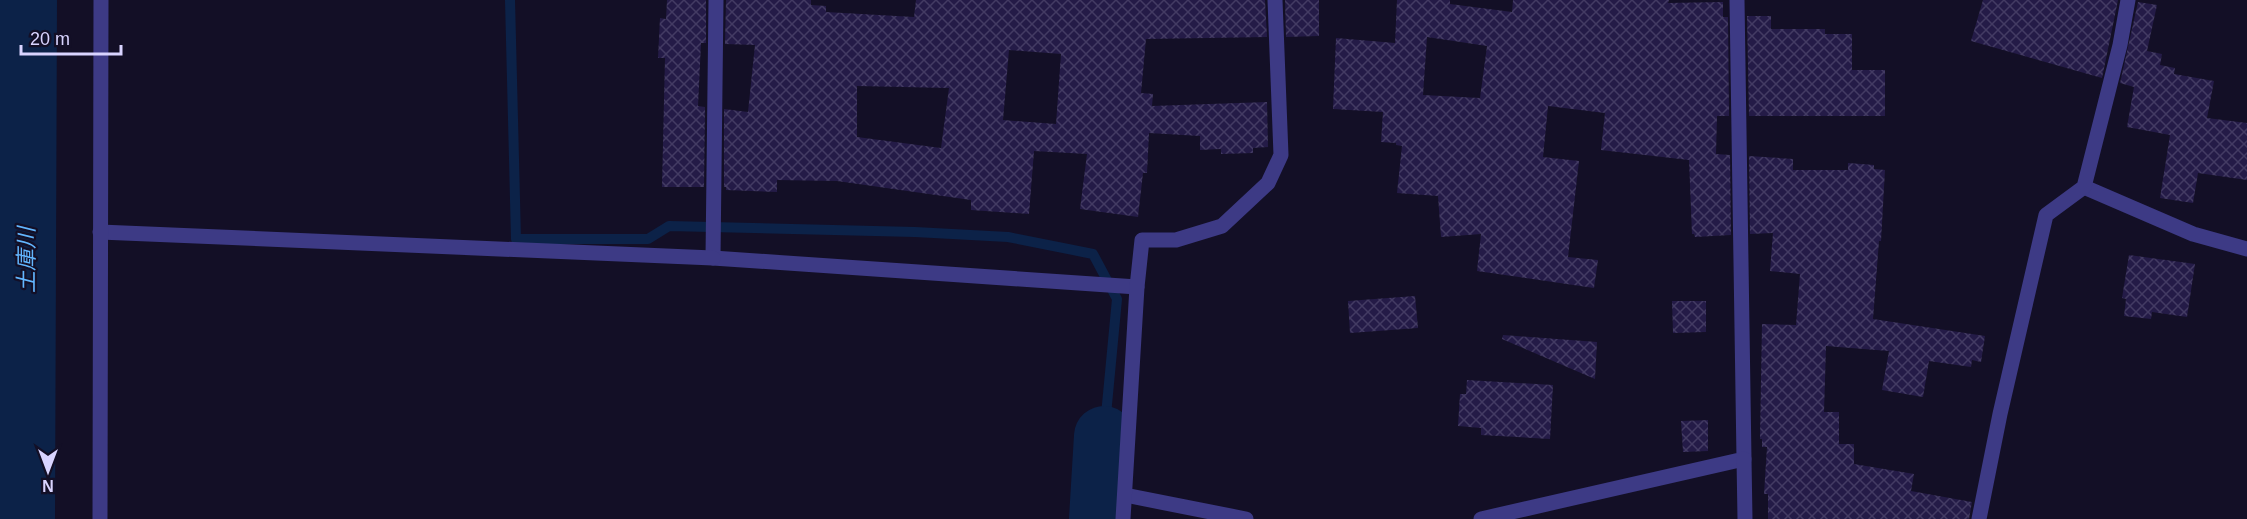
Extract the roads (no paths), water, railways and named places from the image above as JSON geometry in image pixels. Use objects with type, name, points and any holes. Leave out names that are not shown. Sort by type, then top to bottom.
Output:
[{"type":"street","points":[[100,0],[100,519]]},
{"type":"street","points":[[713,258],[716,0]]},
{"type":"street","points":[[1123,519],[1142,240],[1176,240],[1222,226],[1268,183],[1281,155],[1275,0]]},
{"type":"street","points":[[1737,0],[1745,519]]},
{"type":"street","points":[[1979,519],[2000,414],[2046,215],[2084,187],[2120,45],[2128,0]]},
{"type":"street","points":[[2084,187],[2193,234],[2247,249]]},
{"type":"street","points":[[100,232],[713,258],[1137,287]]},
{"type":"street","points":[[1481,519],[1744,459]]},
{"type":"street","points":[[1125,495],[1246,519]]},
{"type":"waterway","name":"土庫川","points":[[25,519],[27,0]]},
{"type":"waterway","points":[[510,0],[516,239],[648,239],[669,226],[915,232],[1008,237],[1093,254],[1117,299],[1104,436]]},
{"type":"waterway","points":[[1099,519],[1104,436]]}]
